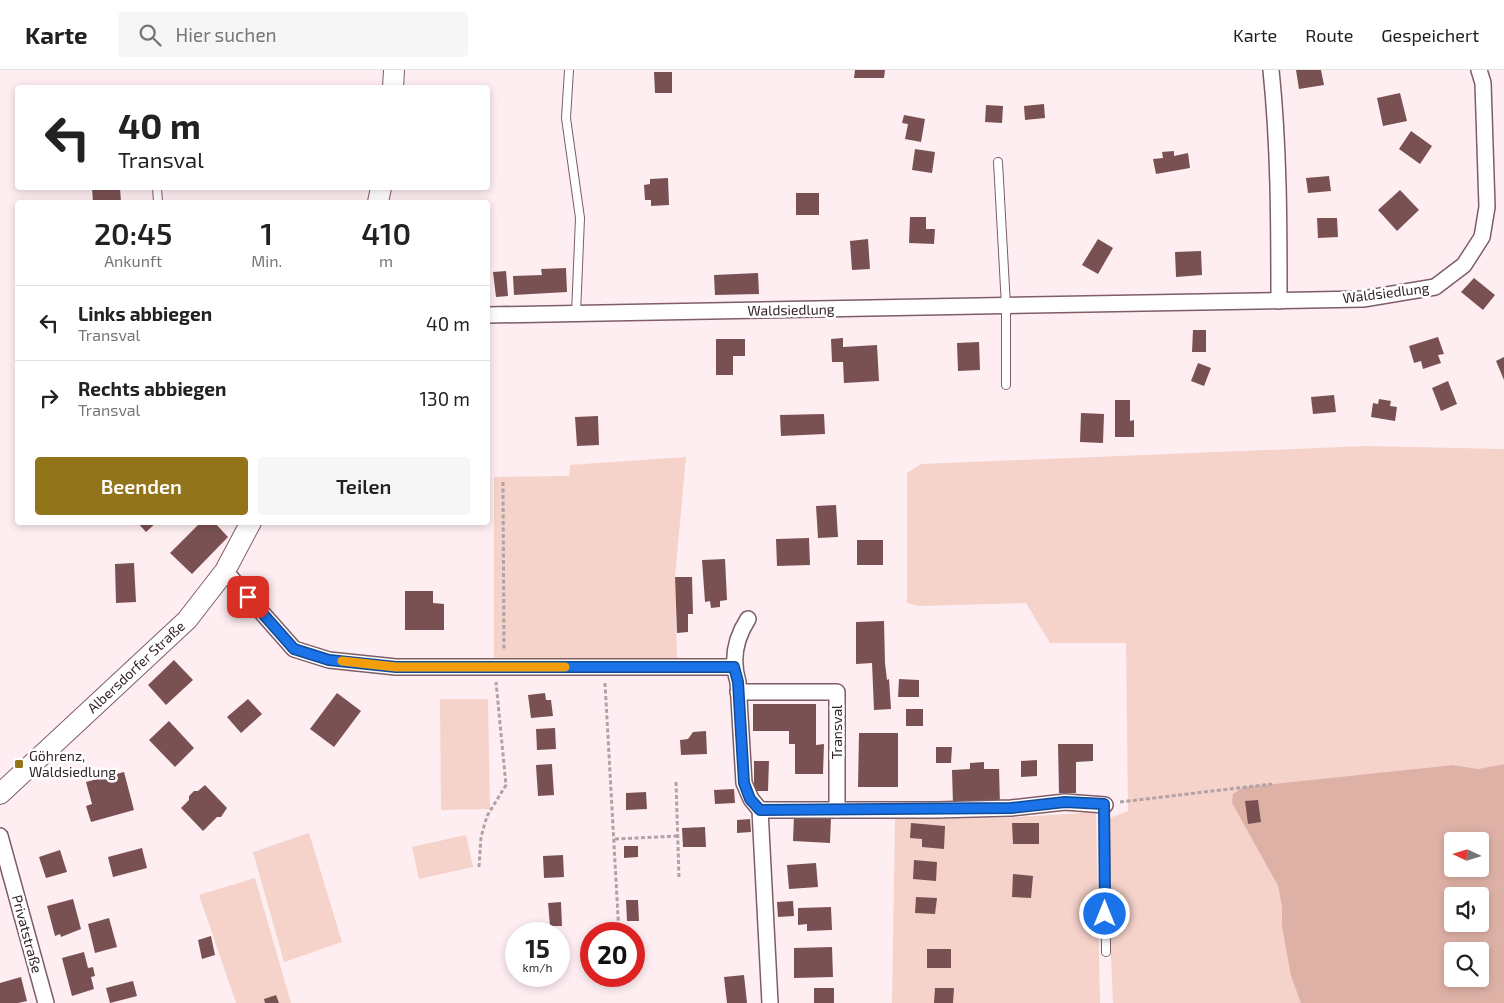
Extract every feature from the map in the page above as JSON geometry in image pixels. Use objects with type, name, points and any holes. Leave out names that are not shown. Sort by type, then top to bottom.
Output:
[{"type":"street","points":[[393,85],[394,70]]},
{"type":"street","points":[[1271,70],[1275,110],[1279,205],[1279,301]]},
{"type":"street","name":"Waldsiedlung","points":[[490,315],[1363,299],[1435,287],[1464,265],[1482,237],[1487,207],[1484,83],[1479,70]]},
{"type":"street","name":"Albersdorfer Straße","points":[[0,794],[175,631],[204,599],[225,571],[249,525]]},
{"type":"street","points":[[225,571],[294,649],[329,660],[396,667],[734,667]]},
{"type":"street","points":[[748,619],[738,634],[734,667],[738,692],[744,783],[750,799],[760,810],[770,1003]]},
{"type":"street","name":"Transval","points":[[738,692],[837,692],[837,810]]},
{"type":"street","points":[[760,810],[1011,808],[1065,802],[1104,804]]},
{"type":"street","name":"Privatstraße","points":[[0,836],[46,1003]]},
{"type":"lane","points":[[569,70],[566,118],[580,218],[576,314]]},
{"type":"lane","points":[[998,162],[1006,306],[1006,385]]},
{"type":"lane","points":[[1104,804],[1106,952]]},
{"type":"path","points":[[479,868],[481,837],[487,816],[506,785],[496,679],[498,667],[503,482]]},
{"type":"path","points":[[604,667],[619,922]]},
{"type":"path","points":[[676,782],[679,878]]},
{"type":"path","points":[[1104,804],[1272,784]]},
{"type":"path","points":[[615,839],[678,836]]},
{"type":"shaded area","points":[[1366,446],[1504,449],[1504,764],[1478,769],[1453,765],[1244,787],[1232,803],[1278,886],[1282,907],[1282,926],[1301,1003],[1113,1003],[1105,820],[1128,811],[1126,643],[1050,643],[1026,603],[919,606],[907,603],[907,473],[921,464]]},
{"type":"shaded area","points":[[686,457],[675,577],[677,661],[494,659],[494,477],[569,476],[570,465]]},
{"type":"shaded area","points":[[440,699],[488,699],[490,809],[441,810]]},
{"type":"shaded area","points":[[1504,764],[1504,1003],[1301,1003],[1291,976],[1282,926],[1282,907],[1278,886],[1232,803],[1233,794],[1244,787],[1453,765],[1478,769]]},
{"type":"shaded area","points":[[1096,812],[1100,1003],[892,1003],[895,819],[1004,818]]},
{"type":"shaded area","points":[[309,833],[342,942],[284,962],[253,852]]},
{"type":"shaded area","points":[[466,835],[473,867],[419,879],[412,847]]},
{"type":"shaded area","points":[[255,878],[291,1003],[236,1003],[199,895]]},
{"type":"building","points":[[855,70],[885,70],[884,78],[854,78]]},
{"type":"building","points":[[1296,70],[1321,70],[1324,85],[1299,89]]},
{"type":"building","points":[[654,72],[672,72],[672,93],[655,93]]},
{"type":"building","points":[[1400,93],[1407,121],[1383,126],[1377,98]]},
{"type":"building","points":[[1044,104],[1045,118],[1025,120],[1024,106]]},
{"type":"building","points":[[986,105],[1003,106],[1002,123],[985,122]]},
{"type":"building","points":[[904,115],[925,119],[921,142],[905,139],[908,124],[902,123]]},
{"type":"building","points":[[1411,131],[1432,146],[1420,164],[1399,149]]},
{"type":"building","points":[[915,149],[935,152],[932,173],[912,170]]},
{"type":"building","points":[[1174,151],[1174,156],[1188,153],[1190,168],[1156,174],[1153,159],[1163,158],[1162,152]]},
{"type":"building","points":[[1329,176],[1331,191],[1308,193],[1306,178]]},
{"type":"building","points":[[668,178],[669,205],[651,206],[651,200],[645,200],[644,185],[650,184],[650,179]]},
{"type":"building","points":[[92,190],[120,190],[121,200],[93,200]]},
{"type":"building","points":[[1400,190],[1419,210],[1397,231],[1378,210]]},
{"type":"building","points":[[796,193],[819,193],[819,215],[796,215]]},
{"type":"building","points":[[910,217],[926,217],[926,229],[935,229],[934,244],[909,243]]},
{"type":"building","points":[[1317,218],[1337,218],[1338,237],[1318,238]]},
{"type":"building","points":[[868,239],[870,269],[852,270],[850,241]]},
{"type":"building","points":[[1098,239],[1113,248],[1098,274],[1082,265]]},
{"type":"building","points":[[1201,251],[1202,275],[1176,277],[1175,252]]},
{"type":"building","points":[[566,268],[567,292],[514,295],[513,276],[542,275],[541,269]]},
{"type":"building","points":[[506,271],[508,296],[496,297],[493,272]]},
{"type":"building","points":[[758,273],[759,294],[715,295],[714,275]]},
{"type":"building","points":[[1474,278],[1495,295],[1483,310],[1461,292]]},
{"type":"building","points":[[1193,330],[1206,330],[1206,352],[1192,352]]},
{"type":"building","points":[[1438,337],[1444,354],[1438,355],[1441,363],[1423,369],[1421,361],[1414,363],[1409,346]]},
{"type":"building","points":[[843,338],[843,347],[877,345],[879,381],[844,383],[843,362],[832,362],[831,339]]},
{"type":"building","points":[[716,339],[745,339],[745,356],[733,356],[733,375],[716,375]]},
{"type":"building","points":[[979,342],[980,370],[958,371],[957,343]]},
{"type":"building","points":[[1504,357],[1504,380],[1496,361]]},
{"type":"building","points":[[1198,363],[1211,368],[1204,386],[1191,381]]},
{"type":"building","points":[[1448,381],[1457,404],[1441,411],[1432,388]]},
{"type":"building","points":[[1334,395],[1336,412],[1313,414],[1311,397]]},
{"type":"building","points":[[1379,399],[1391,401],[1390,406],[1397,407],[1395,421],[1371,417],[1373,403],[1378,404]]},
{"type":"building","points":[[1115,400],[1130,400],[1130,421],[1134,420],[1134,437],[1115,437]]},
{"type":"building","points":[[1081,413],[1104,414],[1103,443],[1080,442]]},
{"type":"building","points":[[824,414],[825,434],[781,436],[780,415]]},
{"type":"building","points":[[598,416],[599,445],[577,446],[575,417]]},
{"type":"building","points":[[836,505],[838,537],[818,538],[816,506]]},
{"type":"building","points":[[140,525],[154,525],[146,532]]},
{"type":"building","points":[[198,525],[217,525],[228,537],[192,574],[170,553]]},
{"type":"building","points":[[809,538],[810,565],[777,566],[776,539]]},
{"type":"building","points":[[857,540],[883,540],[883,565],[857,565]]},
{"type":"building","points":[[725,559],[727,600],[720,601],[720,607],[711,608],[710,601],[705,602],[702,560]]},
{"type":"building","points":[[134,563],[136,602],[116,603],[115,564]]},
{"type":"building","points":[[675,577],[692,577],[693,614],[688,614],[688,632],[677,633]]},
{"type":"building","points":[[405,591],[433,591],[433,603],[444,604],[444,630],[405,630]]},
{"type":"building","points":[[884,621],[885,663],[887,680],[889,679],[891,709],[874,710],[872,663],[856,664],[856,622]]},
{"type":"building","points":[[174,660],[193,680],[166,705],[148,685]]},
{"type":"building","points":[[899,679],[919,680],[919,697],[898,697]]},
{"type":"building","points":[[337,693],[361,711],[334,747],[310,729]]},
{"type":"building","points":[[545,693],[546,700],[551,700],[553,716],[531,718],[528,695]]},
{"type":"building","points":[[248,699],[262,714],[241,733],[227,717]]},
{"type":"building","points":[[753,704],[816,704],[816,745],[824,744],[823,774],[795,774],[795,744],[789,744],[789,731],[753,731]]},
{"type":"building","points":[[906,709],[923,709],[923,726],[906,726]]},
{"type":"building","points":[[169,721],[194,748],[175,767],[149,740]]},
{"type":"building","points":[[555,728],[556,749],[537,750],[536,729]]},
{"type":"building","points":[[706,731],[707,754],[681,755],[680,740],[688,739],[693,732]]},
{"type":"building","points":[[859,733],[898,733],[898,787],[858,787]]},
{"type":"building","points":[[1058,744],[1093,744],[1093,761],[1076,762],[1076,793],[1059,793]]},
{"type":"building","points":[[936,747],[952,747],[951,763],[936,763]]},
{"type":"building","points":[[1037,760],[1037,776],[1021,777],[1021,761]]},
{"type":"building","points":[[754,761],[769,761],[768,791],[754,791]]},
{"type":"building","points":[[984,762],[984,769],[999,769],[1000,804],[953,805],[952,770],[970,769],[970,763]]},
{"type":"building","points":[[552,764],[554,795],[538,796],[536,765]]},
{"type":"building","points":[[124,772],[134,810],[91,822],[86,806],[92,804],[86,782]]},
{"type":"building","points":[[205,785],[227,808],[221,817],[217,817],[203,831],[181,808],[194,791],[198,791]]},
{"type":"building","points":[[734,789],[735,803],[715,804],[714,790]]},
{"type":"building","points":[[646,792],[647,809],[626,810],[626,793]]},
{"type":"building","points":[[1258,800],[1261,822],[1248,824],[1245,801]]},
{"type":"building","points":[[794,815],[831,817],[830,843],[793,841]]},
{"type":"building","points":[[750,819],[751,832],[737,833],[737,820]]},
{"type":"building","points":[[911,823],[945,826],[944,849],[922,847],[922,839],[910,838]]},
{"type":"building","points":[[1012,823],[1039,823],[1039,844],[1013,844]]},
{"type":"building","points":[[705,827],[706,847],[683,847],[682,828]]},
{"type":"building","points":[[624,846],[638,846],[638,857],[624,858]]},
{"type":"building","points":[[142,848],[147,868],[113,877],[108,857]]},
{"type":"building","points":[[60,850],[67,872],[46,878],[39,857]]},
{"type":"building","points":[[563,855],[564,877],[544,878],[543,856]]},
{"type":"building","points":[[914,860],[937,862],[936,881],[913,879]]},
{"type":"building","points":[[816,863],[818,887],[789,889],[787,865]]},
{"type":"building","points":[[1013,874],[1033,876],[1031,898],[1012,897]]},
{"type":"building","points":[[916,897],[937,898],[935,914],[915,913]]},
{"type":"building","points":[[73,899],[81,929],[61,937],[60,934],[55,936],[47,906]]},
{"type":"building","points":[[626,900],[638,900],[639,921],[627,921]]},
{"type":"building","points":[[793,901],[794,916],[778,917],[777,902]]},
{"type":"building","points":[[561,902],[562,922],[550,922],[548,903]]},
{"type":"building","points":[[831,907],[832,930],[807,931],[807,924],[798,925],[798,908]]},
{"type":"building","points":[[109,918],[117,947],[95,953],[88,924]]},
{"type":"building","points":[[211,936],[215,955],[202,959],[198,940]]},
{"type":"building","points":[[832,947],[833,977],[794,978],[794,948]]},
{"type":"building","points":[[927,949],[951,949],[951,968],[927,968]]},
{"type":"building","points":[[84,952],[88,968],[93,967],[95,976],[91,977],[94,989],[72,996],[62,958]]},
{"type":"building","points":[[744,975],[747,1003],[727,1003],[724,977]]},
{"type":"building","points":[[21,977],[27,1001],[0,1003],[0,983]]},
{"type":"building","points":[[133,981],[137,996],[110,1003],[106,988]]},
{"type":"building","points":[[814,988],[834,988],[834,1003],[814,1003]]},
{"type":"building","points":[[935,988],[954,988],[953,1003],[934,1003]]},
{"type":"building","points":[[276,995],[279,1003],[265,1003],[264,999]]},
{"type":"slow traffic","points":[[342,661],[396,667],[565,667]]},
{"type":"place","name":"Göhrenz, Waldsiedlung","points":[[19,764]]},
{"type":"route","points":[[248,597],[294,649],[329,660],[396,667],[734,667],[738,682],[744,783],[750,799],[760,810],[937,810],[1011,808],[1065,802],[1104,804],[1105,914]]}]
